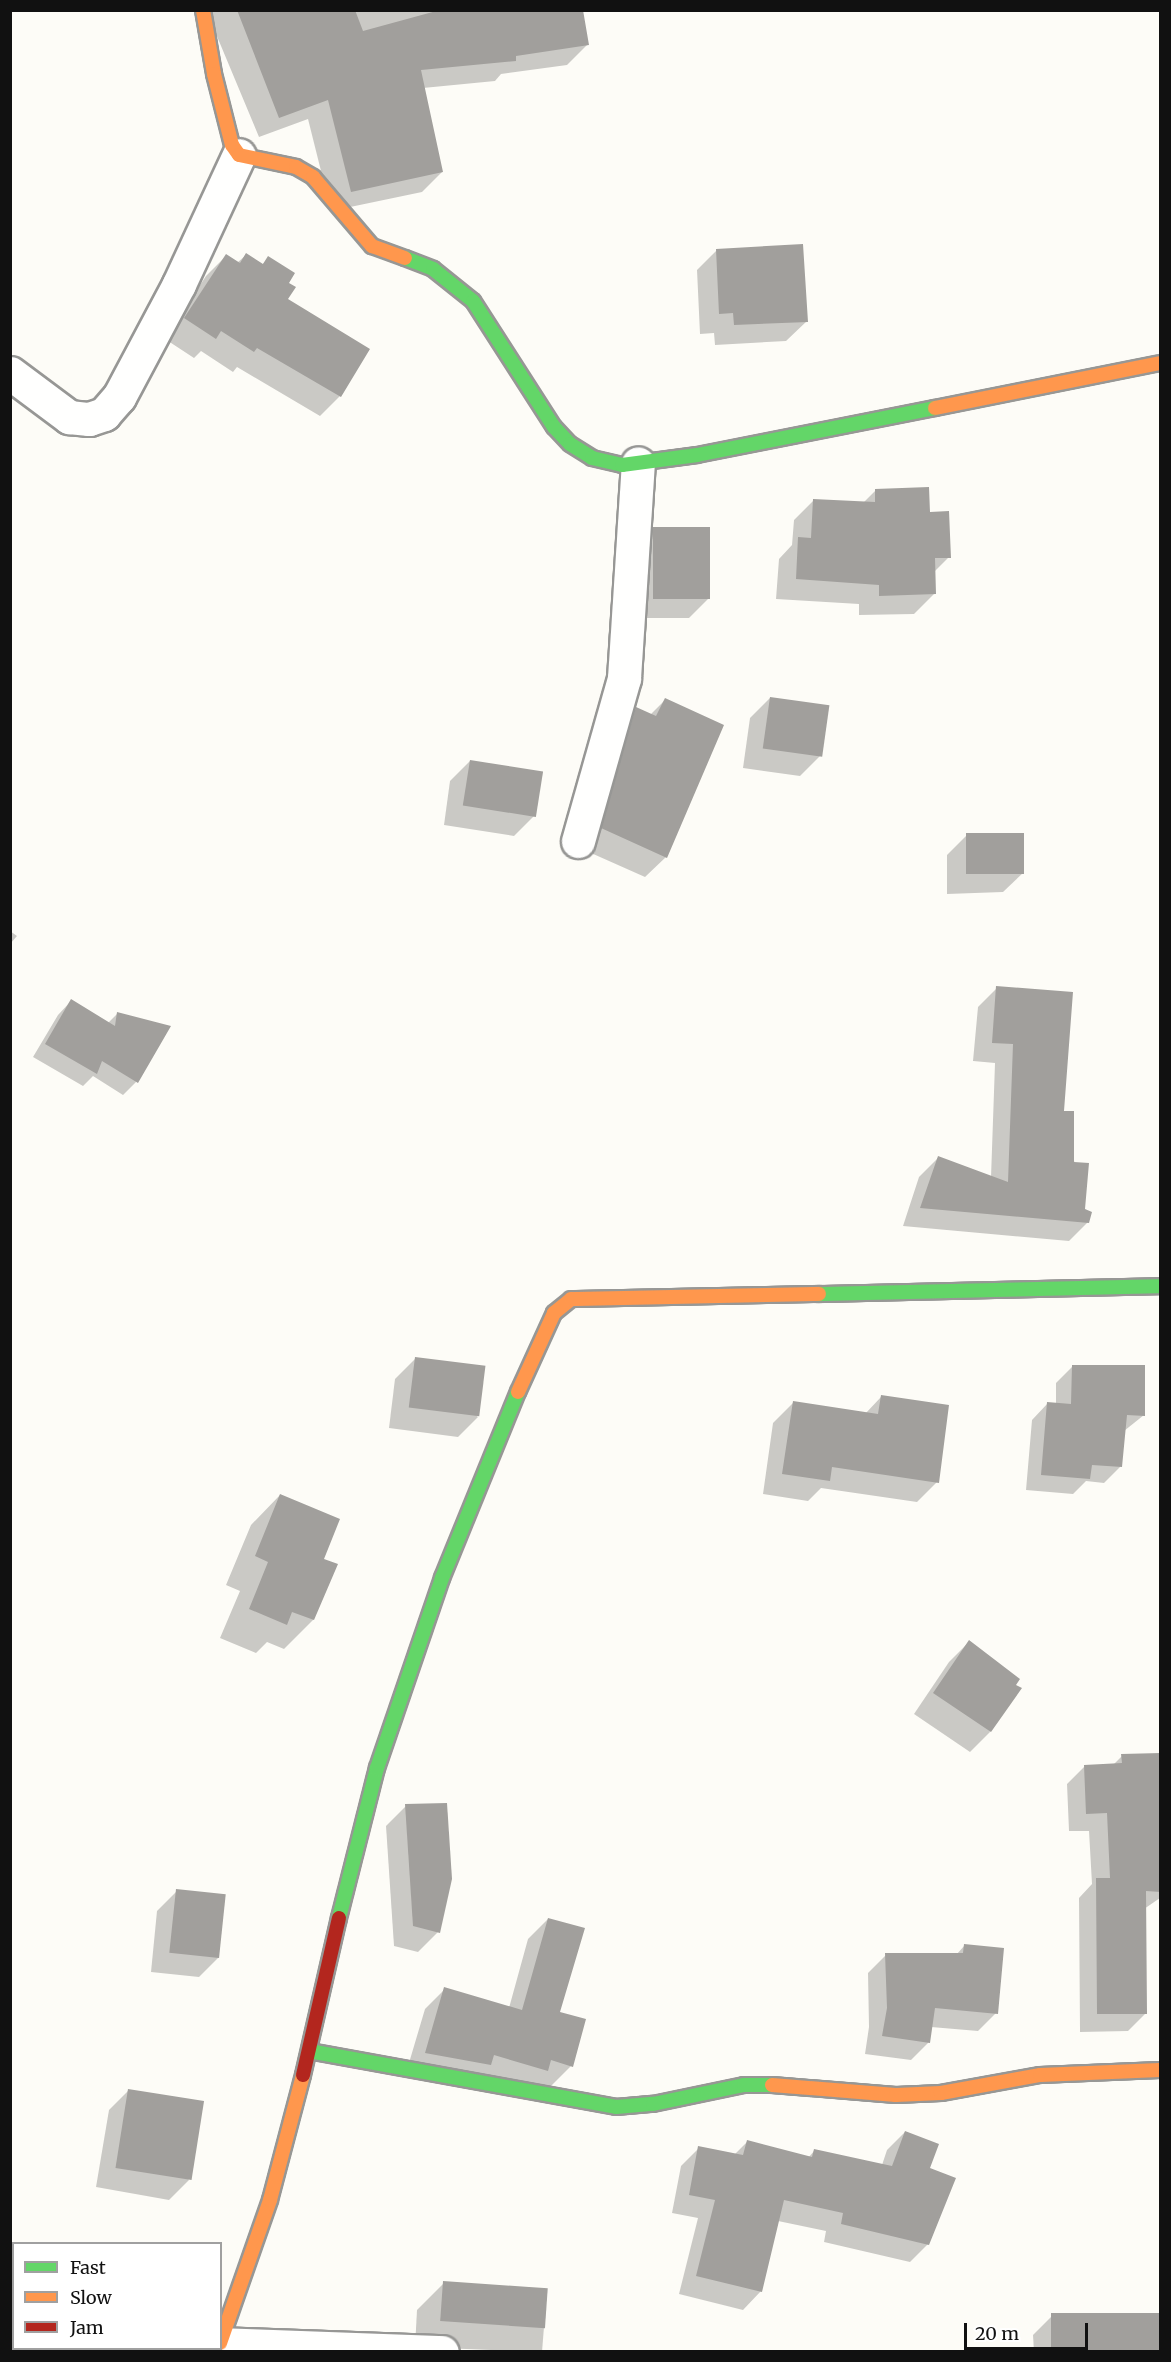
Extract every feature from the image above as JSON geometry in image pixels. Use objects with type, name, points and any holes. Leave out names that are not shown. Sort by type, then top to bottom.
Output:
[{"type":"street","points":[[203,10],[214,74],[232,145],[239,155],[296,167],[313,177],[372,246],[433,269],[455,283],[473,301],[528,391],[570,444],[592,458],[622,465],[638,463],[873,422],[1161,363]]},
{"type":"street","points":[[10,373],[69,417],[89,419],[104,414],[119,397],[178,284],[239,155]]},
{"type":"street","points":[[578,841],[624,678],[638,463]]},
{"type":"street","points":[[222,2337],[270,2200],[309,2051],[344,1889],[377,1768],[442,1578],[543,1332],[554,1313],[571,1299],[1161,1286]]},
{"type":"street","points":[[309,2051],[616,2107],[653,2104],[744,2085],[904,2094],[941,2093],[1040,2075],[1161,2070]]},
{"type":"street","points":[[222,2343],[442,2352]]},
{"type":"building","points":[[237,10],[355,10],[363,31],[440,10],[583,10],[589,45],[516,56],[516,61],[421,70],[443,172],[351,192],[328,100],[279,118]]},
{"type":"building","points":[[803,244],[808,322],[734,325],[733,313],[719,314],[716,249]]},
{"type":"building","points":[[246,253],[263,264],[268,256],[295,273],[289,283],[296,287],[288,299],[370,349],[341,397],[257,348],[254,352],[221,331],[216,339],[184,318],[226,254],[240,263]]},
{"type":"building","points":[[929,487],[930,512],[949,511],[951,558],[935,558],[936,594],[879,596],[879,585],[796,579],[798,537],[811,538],[813,499],[875,502],[875,489]]},
{"type":"building","points":[[653,527],[710,527],[710,599],[653,599]]},
{"type":"building","points":[[770,697],[829,705],[822,757],[763,748]]},
{"type":"building","points":[[665,698],[724,725],[667,858],[601,828],[636,707],[656,716]]},
{"type":"building","points":[[470,760],[543,772],[536,817],[463,805]]},
{"type":"building","points":[[966,833],[1024,833],[1024,874],[966,874]]},
{"type":"building","points":[[996,986],[1073,992],[1064,1111],[1074,1111],[1074,1162],[1089,1163],[1085,1209],[1092,1212],[1089,1223],[920,1208],[938,1156],[1008,1182],[1013,1044],[992,1043]]},
{"type":"building","points":[[71,999],[115,1026],[117,1012],[171,1026],[138,1083],[102,1061],[97,1074],[45,1044]]},
{"type":"building","points":[[415,1357],[485,1366],[479,1416],[409,1408]]},
{"type":"building","points":[[1072,1365],[1145,1365],[1145,1416],[1127,1415],[1122,1467],[1092,1465],[1090,1479],[1041,1475],[1047,1402],[1071,1404]]},
{"type":"building","points":[[881,1395],[949,1405],[939,1483],[832,1467],[830,1481],[782,1474],[793,1401],[878,1414]]},
{"type":"building","points":[[280,1494],[340,1519],[324,1559],[338,1564],[314,1620],[292,1612],[287,1625],[249,1609],[268,1562],[255,1556]]},
{"type":"building","points":[[969,1640],[1020,1679],[1016,1685],[1022,1688],[991,1732],[933,1693]]},
{"type":"building","points":[[1161,1753],[1161,1892],[1146,1891],[1147,2014],[1097,2014],[1096,1878],[1110,1878],[1107,1813],[1086,1814],[1084,1765],[1122,1763],[1121,1754]]},
{"type":"building","points":[[447,1803],[452,1879],[440,1933],[413,1926],[405,1804]]},
{"type":"building","points":[[176,1889],[226,1894],[219,1958],[169,1953]]},
{"type":"building","points":[[548,1918],[585,1928],[560,2012],[586,2019],[573,2067],[551,2060],[548,2071],[494,2055],[491,2065],[425,2053],[444,1987],[522,2010]]},
{"type":"building","points":[[964,1944],[1004,1948],[998,2014],[935,2008],[930,2043],[882,2036],[887,2008],[885,1953],[963,1953]]},
{"type":"building","points":[[128,2089],[204,2101],[192,2180],[115,2168]]},
{"type":"building","points":[[905,2131],[939,2144],[930,2168],[956,2178],[929,2245],[841,2224],[843,2213],[784,2200],[762,2292],[696,2276],[715,2200],[689,2195],[698,2146],[743,2155],[747,2140],[812,2157],[814,2149],[892,2166]]},
{"type":"building","points":[[443,2281],[548,2288],[545,2328],[440,2321]]},
{"type":"building","points":[[1051,2313],[1160,2313],[1160,2352],[1051,2352]]},
{"type":"traffic: fast","points":[[405,258],[433,269],[473,301],[554,427],[570,444],[592,458],[622,465],[697,455],[935,408]]},
{"type":"traffic: fast","points":[[819,1294],[1160,1286]]},
{"type":"traffic: fast","points":[[339,1918],[377,1768],[442,1578],[518,1392]]},
{"type":"traffic: fast","points":[[309,2051],[616,2107],[653,2104],[744,2085],[772,2085]]},
{"type":"traffic: slow","points":[[203,10],[214,74],[232,145],[239,155],[296,167],[313,177],[372,246],[405,258]]},
{"type":"traffic: slow","points":[[935,408],[1160,363]]},
{"type":"traffic: slow","points":[[518,1392],[554,1313],[571,1299],[819,1294]]},
{"type":"traffic: slow","points":[[772,2085],[896,2095],[941,2093],[1040,2075],[1160,2070]]},
{"type":"traffic: slow","points":[[222,2337],[270,2200],[303,2075]]},
{"type":"traffic: jam","points":[[303,2075],[339,1918]]}]
